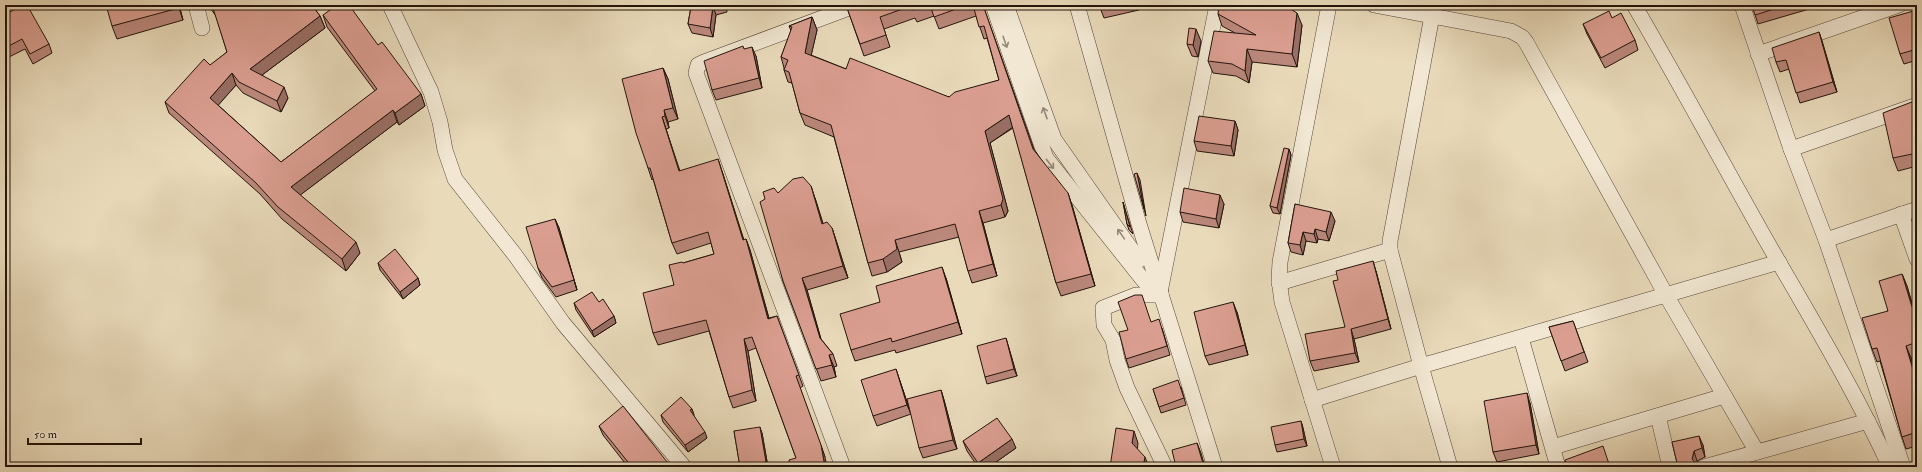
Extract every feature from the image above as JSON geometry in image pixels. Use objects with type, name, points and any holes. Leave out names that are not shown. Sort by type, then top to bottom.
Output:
[{"type":"street","points":[[196,5],[202,28]]},
{"type":"street","points":[[390,5],[432,92],[447,157],[455,179],[516,255],[564,323],[684,467]]},
{"type":"street","points":[[843,467],[696,73],[698,65],[704,62],[857,5]]},
{"type":"street","points":[[993,5],[1047,141]]},
{"type":"street","points":[[1006,5],[1047,141],[1046,158],[1144,281],[1150,287],[1160,292]]},
{"type":"street","points":[[1077,5],[1160,292],[1214,467]]},
{"type":"street","points":[[1165,467],[1121,373],[1113,340],[1104,325],[1103,308],[1136,294],[1157,295],[1160,292],[1217,5]]},
{"type":"street","points":[[1329,5],[1280,262],[1280,283],[1282,302],[1333,467]]},
{"type":"street","points":[[1374,5],[1433,11],[1511,31],[1522,37],[1666,295],[1757,452]]},
{"type":"street","points":[[1634,5],[1693,106],[1779,262],[1845,377],[1868,420],[1890,467]]},
{"type":"street","points":[[1742,5],[1791,149],[1826,240],[1903,467]]},
{"type":"street","points":[[1758,54],[1899,5]]},
{"type":"street","points":[[1433,11],[1390,241],[1390,250],[1450,467]]},
{"type":"street","points":[[1791,149],[1917,105]]},
{"type":"street","points":[[1826,240],[1917,209]]},
{"type":"street","points":[[1901,214],[1917,259]]},
{"type":"street","points":[[1280,283],[1390,250]]},
{"type":"street","points":[[1312,400],[1421,366],[1779,262]]},
{"type":"street","points":[[1521,338],[1558,467]]},
{"type":"street","points":[[1553,447],[1724,396]]},
{"type":"street","points":[[1658,416],[1670,467]]},
{"type":"street","points":[[1704,467],[1868,420]]},
{"type":"building","points":[[22,5],[27,5],[49,44],[30,54],[22,39],[5,48],[5,15]]},
{"type":"building","points":[[106,5],[178,5],[179,8],[112,26]]},
{"type":"building","points":[[212,5],[312,5],[320,16],[250,69],[284,87],[277,101],[239,82],[232,73],[210,98],[281,162],[377,89],[323,15],[337,5],[349,5],[378,45],[382,42],[421,94],[395,113],[393,110],[291,187],[356,242],[342,259],[278,207],[256,183],[165,102],[204,59],[210,65],[227,52]]},
{"type":"building","points":[[691,5],[717,5],[713,6],[710,28],[688,24]]},
{"type":"building","points":[[846,5],[925,5],[912,10],[911,6],[880,17],[886,35],[860,44]]},
{"type":"building","points":[[930,5],[967,5],[934,17]]},
{"type":"building","points":[[973,5],[983,5],[1033,149],[1068,193],[1091,274],[1056,283],[1009,115],[985,131],[1003,199],[1001,205],[979,211],[993,264],[968,271],[955,224],[895,240],[897,249],[883,259],[868,263],[831,125],[800,113],[789,72],[784,70],[788,60],[781,57],[792,27],[789,26],[812,17],[805,53],[846,69],[850,58],[949,97],[955,92],[999,80],[984,26],[979,27]]},
{"type":"building","points":[[1099,5],[1116,5],[1100,9]]},
{"type":"building","points":[[1219,5],[1284,5],[1297,13],[1292,54],[1247,49],[1245,71],[1232,64],[1208,61],[1214,31],[1256,35],[1218,14]]},
{"type":"building","points":[[1752,5],[1787,5],[1755,15]]},
{"type":"building","points":[[1917,10],[1917,49],[1900,54],[1889,18]]},
{"type":"building","points":[[1609,11],[1612,18],[1621,13],[1635,40],[1601,58],[1583,24]]},
{"type":"building","points":[[1189,28],[1196,29],[1193,45],[1187,44]]},
{"type":"building","points":[[1819,32],[1833,82],[1796,93],[1786,60],[1776,62],[1772,48]]},
{"type":"building","points":[[743,46],[744,49],[752,47],[759,78],[712,90],[704,61]]},
{"type":"building","points":[[663,68],[673,108],[664,110],[665,116],[662,117],[679,171],[718,159],[743,240],[746,239],[768,319],[777,316],[799,375],[796,376],[821,445],[825,467],[790,467],[789,460],[796,458],[752,337],[744,339],[752,390],[729,397],[706,320],[653,333],[643,293],[674,285],[669,265],[683,263],[714,254],[708,232],[672,243],[650,168],[648,168],[636,133],[622,79]]},
{"type":"building","points":[[1917,100],[1917,153],[1893,158],[1883,113]]},
{"type":"building","points":[[1199,116],[1235,121],[1231,146],[1194,141]]},
{"type":"building","points":[[1284,148],[1289,149],[1277,208],[1270,206]]},
{"type":"building","points":[[1137,173],[1144,209],[1134,174]]},
{"type":"building","points":[[803,177],[811,186],[822,224],[827,222],[832,228],[843,266],[802,278],[820,338],[833,354],[829,355],[832,365],[816,369],[783,281],[760,202],[765,199],[763,192],[774,188],[778,193],[793,179]]},
{"type":"building","points":[[1184,188],[1220,195],[1216,219],[1180,212]]},
{"type":"building","points":[[1123,202],[1130,227],[1127,224]]},
{"type":"building","points":[[1295,204],[1331,212],[1326,232],[1315,229],[1314,234],[1303,232],[1300,245],[1288,243]]},
{"type":"building","points":[[555,219],[574,280],[552,287],[538,268],[526,227]]},
{"type":"building","points":[[395,249],[418,278],[400,292],[378,263]]},
{"type":"building","points":[[1373,261],[1388,319],[1351,329],[1355,353],[1310,361],[1305,334],[1345,327],[1333,281],[1338,280],[1336,271]]},
{"type":"building","points":[[942,267],[958,322],[892,342],[891,338],[851,350],[840,314],[880,302],[876,286]]},
{"type":"building","points":[[1902,274],[1912,307],[1917,305],[1917,342],[1906,346],[1917,383],[1917,432],[1902,437],[1877,348],[1872,349],[1862,318],[1888,311],[1879,281]]},
{"type":"building","points":[[592,292],[599,302],[603,299],[614,316],[592,331],[574,303]]},
{"type":"building","points":[[1135,295],[1142,295],[1151,322],[1159,319],[1167,346],[1126,359],[1119,332],[1128,330],[1118,302]]},
{"type":"building","points":[[1233,302],[1245,345],[1205,356],[1194,312]]},
{"type":"building","points":[[1573,321],[1584,352],[1561,361],[1549,327]]},
{"type":"building","points":[[1006,338],[1014,369],[985,377],[977,346]]},
{"type":"building","points":[[896,369],[907,405],[873,416],[861,380]]},
{"type":"building","points":[[1178,380],[1184,398],[1159,407],[1153,389]]},
{"type":"building","points":[[941,390],[953,440],[919,448],[907,399]]},
{"type":"building","points":[[1527,393],[1536,445],[1493,452],[1484,401]]},
{"type":"building","points":[[681,397],[692,409],[690,410],[705,432],[685,445],[661,415]]},
{"type":"building","points":[[623,406],[671,467],[632,467],[599,426]]},
{"type":"building","points":[[997,418],[1012,439],[978,463],[963,441]]},
{"type":"building","points":[[1301,421],[1304,439],[1275,445],[1271,427]]},
{"type":"building","points":[[760,427],[766,462],[740,467],[734,431]]},
{"type":"building","points":[[1116,428],[1134,431],[1132,443],[1145,457],[1144,462],[1149,467],[1110,467]]},
{"type":"building","points":[[1699,436],[1702,448],[1694,451],[1692,459],[1698,466],[1706,465],[1706,467],[1678,467],[1672,442]]},
{"type":"building","points":[[1197,443],[1204,467],[1176,467],[1172,450]]},
{"type":"building","points":[[1603,446],[1610,467],[1567,467],[1565,460]]}]
